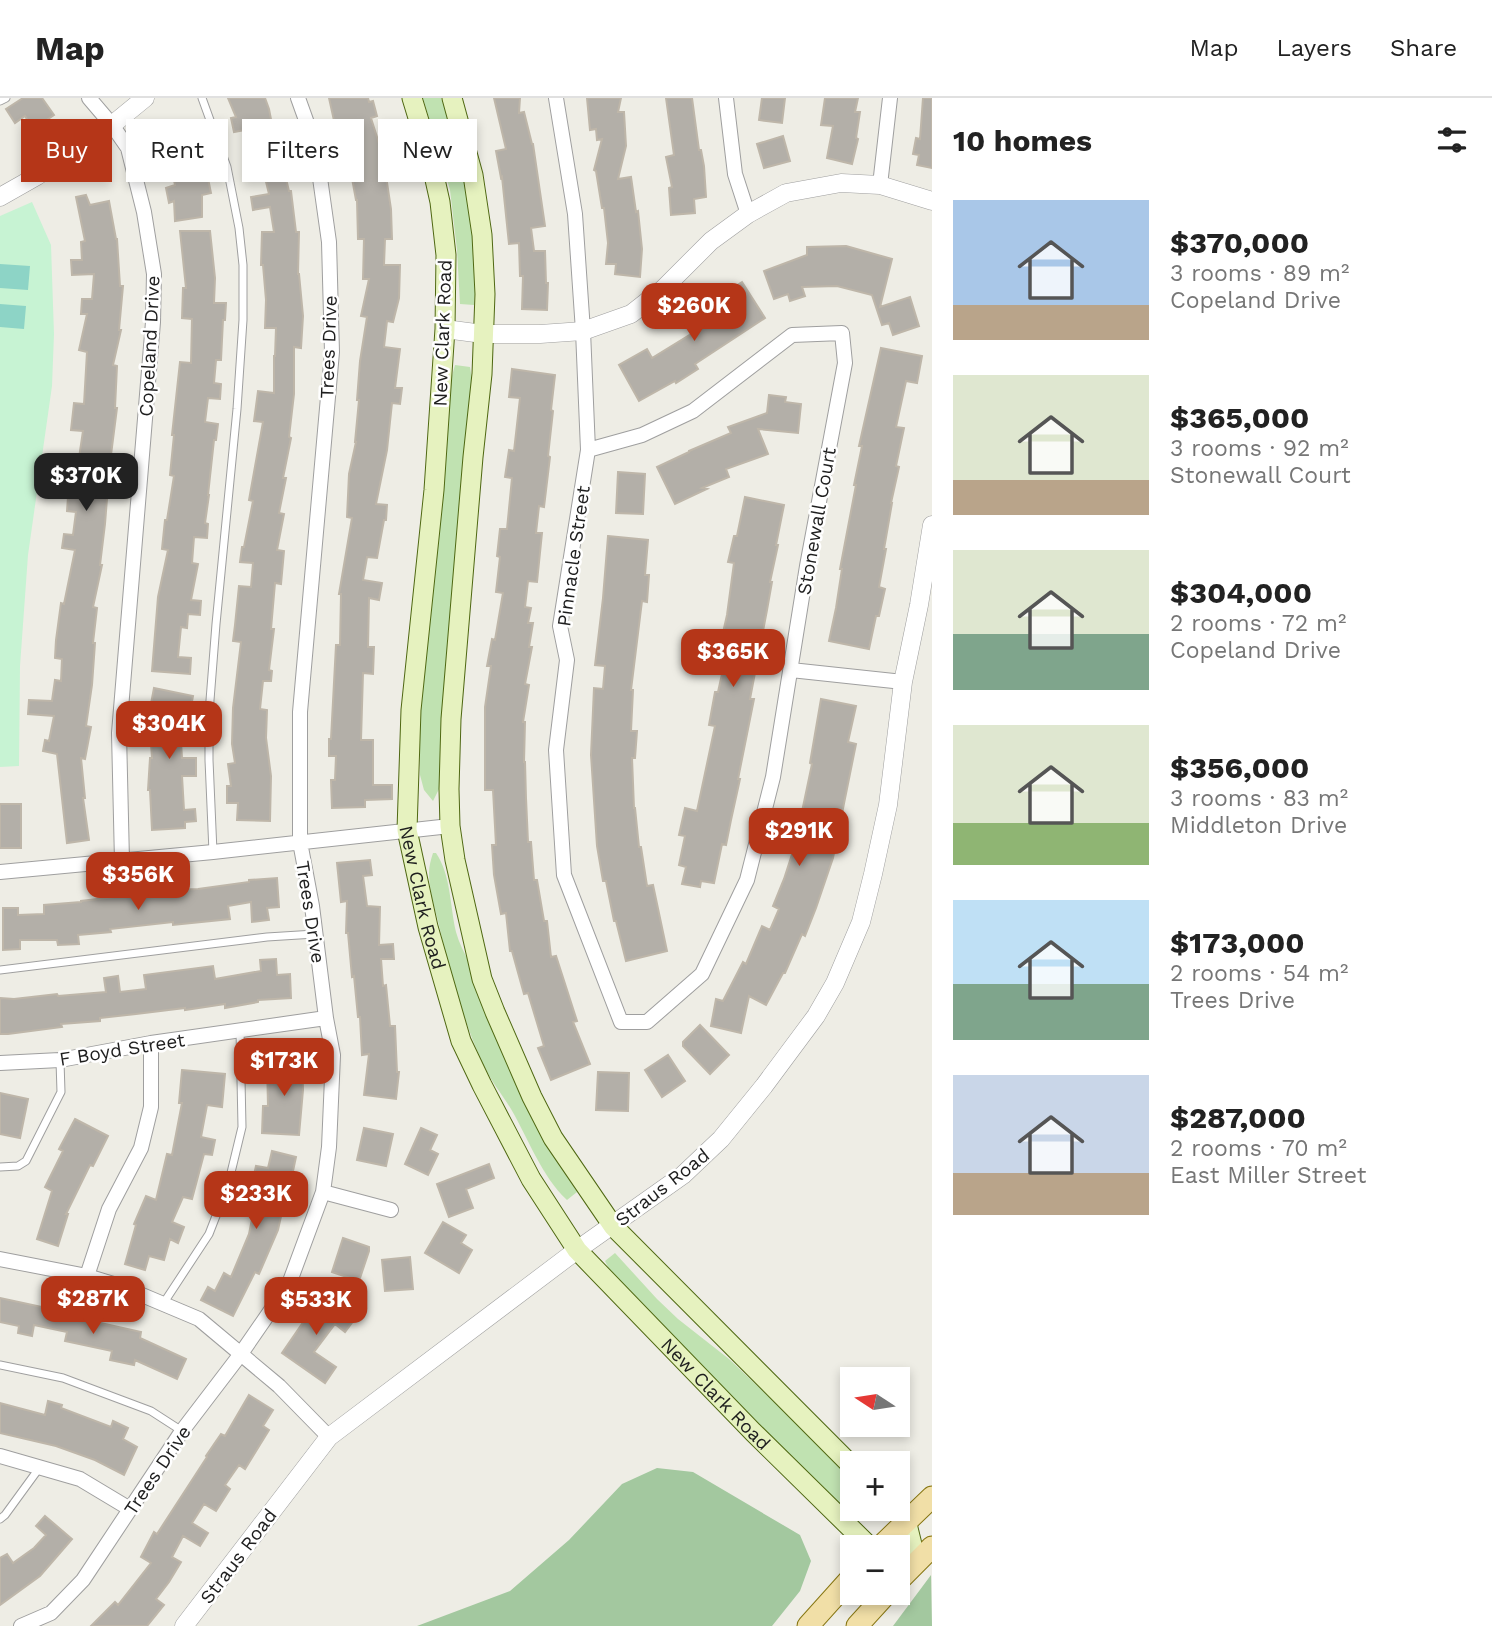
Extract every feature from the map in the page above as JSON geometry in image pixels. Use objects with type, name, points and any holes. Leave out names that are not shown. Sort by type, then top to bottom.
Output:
[{"type":"main road","name":"New Clark Road","points":[[412,98],[440,202],[446,256],[445,329],[434,490],[411,710],[407,830],[428,927],[461,1041],[531,1179],[578,1250],[753,1432],[858,1535]]},
{"type":"main road","name":"New Clark Road","points":[[452,98],[473,175],[482,235],[485,294],[482,374],[451,719],[450,826],[482,979],[532,1097],[553,1138],[613,1226],[840,1454]]},
{"type":"main road","points":[[910,1509],[932,1497]]},
{"type":"main road","points":[[903,1521],[915,1555]]},
{"type":"main road","points":[[808,1626],[840,1590]]},
{"type":"main road","points":[[857,1626],[876,1605]]},
{"type":"street","name":"Copeland Drive","points":[[89,98],[107,119]]},
{"type":"street","points":[[112,125],[145,98]]},
{"type":"street","name":"Trees Drive","points":[[21,1626],[51,1613],[83,1580],[182,1431],[240,1355],[289,1284],[323,1192],[330,1147],[333,1055],[300,842],[300,712],[332,352],[329,242],[320,178],[298,98]]},
{"type":"street","name":"Pinnacle Street","points":[[556,98],[575,214],[588,450],[560,626],[567,660],[556,750],[564,875],[621,1022]]},
{"type":"street","points":[[726,98],[735,174],[748,214]]},
{"type":"street","points":[[880,186],[890,98]]},
{"type":"street","name":"Copeland Drive","points":[[112,125],[128,148],[145,212],[154,274],[153,322],[119,733],[122,861]]},
{"type":"street","points":[[0,197],[26,182]]},
{"type":"street","points":[[445,329],[483,334],[583,331],[631,314],[663,289],[711,241],[748,214],[786,193],[841,183],[880,186],[932,201]]},
{"type":"street","name":"Stonewall Court","points":[[588,450],[642,435],[693,411],[792,335],[842,333],[845,363],[807,566],[773,777],[747,880],[702,974],[647,1022],[621,1022]]},
{"type":"street","name":"Straus Road","points":[[184,1626],[328,1437],[683,1175],[721,1139],[816,1016],[835,983],[861,922],[873,874],[888,804],[902,682],[919,605],[932,525]]},
{"type":"street","points":[[791,670],[902,682]]},
{"type":"street","points":[[0,872],[450,826]]},
{"type":"street","name":"F Boyd Street","points":[[0,1062],[60,1060],[151,1043],[326,1018]]},
{"type":"street","points":[[87,1276],[109,1209],[141,1148],[151,1107],[151,1043]]},
{"type":"street","points":[[323,1192],[391,1210]]},
{"type":"street","points":[[0,1259],[87,1276],[122,1287],[198,1319],[279,1386],[328,1437]]},
{"type":"street","points":[[0,1456],[80,1479],[130,1509]]},
{"type":"lane","points":[[0,101],[5,98]]},
{"type":"lane","points":[[202,98],[227,167],[243,265],[243,320],[237,409],[209,713],[213,852]]},
{"type":"lane","points":[[0,970],[267,937],[316,934]]},
{"type":"lane","points":[[163,1304],[209,1234],[228,1185],[242,1127],[240,1031]]},
{"type":"lane","points":[[0,1167],[18,1166],[26,1161],[61,1092],[60,1060]]},
{"type":"lane","points":[[0,1365],[63,1378],[151,1411],[182,1431]]},
{"type":"lane","points":[[0,1519],[40,1467]]},
{"type":"green space","points":[[423,98],[441,98],[449,119],[429,119]]},
{"type":"green space","points":[[448,182],[465,182],[472,226],[474,305],[460,304]]},
{"type":"green space","points":[[32,202],[51,245],[54,334],[52,386],[28,555],[20,666],[19,766],[0,767],[0,216]]},
{"type":"green space","points":[[455,365],[470,367],[472,379],[440,787],[433,801],[424,790],[420,775],[420,705],[450,383]]},
{"type":"green space","points":[[433,853],[436,853],[445,871],[457,936],[510,1072],[526,1106],[577,1192],[567,1200],[543,1169],[511,1109],[489,1076],[462,1011],[432,897],[429,873]]},
{"type":"green space","points":[[615,1253],[678,1319],[729,1359],[840,1465],[840,1509],[610,1271],[605,1261]]},
{"type":"green space","points":[[657,1468],[693,1472],[800,1535],[811,1561],[800,1591],[772,1626],[417,1626],[510,1591],[569,1540],[622,1484]]},
{"type":"green space","points":[[931,1575],[932,1626],[893,1626]]},
{"type":"shaded area","points":[[0,264],[30,266],[28,290],[0,288]]},
{"type":"shaded area","points":[[0,304],[26,306],[24,329],[0,327]]},
{"type":"building","points":[[23,98],[42,98],[54,115],[48,119],[27,119],[25,116],[15,123],[6,109]]},
{"type":"building","points":[[228,98],[265,98],[271,119],[242,119],[242,130],[234,132],[231,118],[236,117]]},
{"type":"building","points":[[329,98],[368,98],[369,102],[373,101],[377,116],[371,118],[378,140],[378,182],[387,182],[391,209],[392,239],[385,239],[384,265],[400,265],[399,298],[393,322],[387,321],[384,347],[400,349],[395,388],[402,388],[400,404],[392,403],[387,450],[376,504],[387,505],[386,520],[377,558],[367,557],[363,580],[382,583],[379,600],[369,598],[368,647],[374,647],[373,674],[363,673],[361,740],[373,740],[373,785],[392,785],[392,799],[365,800],[365,807],[332,808],[331,780],[335,780],[336,756],[329,756],[329,739],[336,645],[340,645],[339,594],[352,518],[347,517],[349,474],[356,442],[360,361],[367,317],[361,316],[369,279],[363,279],[364,239],[358,239],[357,200],[353,182],[364,182],[364,119],[334,119]]},
{"type":"building","points":[[494,98],[520,98],[519,113],[524,112],[533,144],[545,226],[531,228],[534,251],[545,251],[547,310],[522,309],[523,276],[520,276],[519,243],[509,244],[502,177],[496,151],[506,149]]},
{"type":"building","points":[[587,98],[621,98],[618,112],[624,112],[626,146],[618,179],[631,177],[642,249],[640,277],[615,274],[616,264],[606,264],[608,243],[604,208],[594,170],[602,139],[597,140],[596,129],[590,130]]},
{"type":"building","points":[[666,98],[692,98],[699,150],[704,166],[706,197],[694,199],[695,213],[671,215],[669,188],[672,187],[666,157],[674,155]]},
{"type":"building","points":[[762,98],[785,98],[782,123],[759,120]]},
{"type":"building","points":[[825,98],[858,98],[855,112],[860,112],[858,139],[852,164],[827,158],[833,126],[821,125]]},
{"type":"building","points":[[923,98],[932,98],[932,168],[917,165],[919,155],[913,154],[916,138],[920,139]]},
{"type":"building","points":[[783,136],[790,161],[764,168],[757,144]]},
{"type":"building","points":[[174,182],[209,182],[211,193],[202,195],[202,217],[175,221],[174,201],[169,203],[166,188],[175,185]]},
{"type":"building","points":[[266,182],[287,182],[291,191],[296,232],[299,232],[298,274],[303,316],[301,348],[294,347],[291,438],[279,513],[284,514],[277,550],[284,551],[281,584],[275,583],[271,629],[274,629],[269,670],[272,671],[271,681],[263,681],[260,709],[267,710],[266,738],[271,776],[270,821],[237,820],[238,803],[227,803],[227,786],[231,786],[228,764],[235,763],[232,744],[233,708],[241,642],[233,641],[239,586],[251,587],[253,563],[240,562],[253,501],[249,500],[263,422],[254,421],[258,391],[274,393],[276,328],[265,328],[266,300],[261,265],[262,232],[274,232],[270,207],[253,210],[251,197],[269,194]]},
{"type":"building","points":[[86,195],[90,205],[109,201],[117,239],[120,286],[123,286],[121,330],[113,365],[117,366],[117,408],[107,486],[102,565],[93,607],[97,608],[95,643],[86,726],[91,727],[85,759],[81,758],[89,840],[67,843],[57,754],[43,751],[45,740],[49,741],[54,716],[28,714],[29,700],[52,701],[55,680],[61,681],[62,659],[55,658],[56,640],[61,603],[64,604],[75,550],[62,548],[64,534],[73,535],[76,512],[67,511],[68,497],[76,498],[78,473],[68,472],[71,457],[79,458],[83,431],[71,430],[74,403],[84,404],[87,352],[79,350],[87,314],[81,314],[82,299],[92,299],[94,274],[72,275],[71,260],[82,260],[81,242],[85,241],[76,197]]},
{"type":"building","points":[[180,231],[210,231],[215,278],[214,303],[226,303],[221,360],[216,360],[214,383],[221,384],[220,399],[208,398],[205,422],[218,424],[205,523],[208,524],[207,538],[194,537],[192,563],[198,564],[191,600],[201,601],[200,615],[188,614],[187,628],[181,627],[178,657],[191,658],[190,674],[152,671],[158,597],[168,550],[162,549],[174,476],[170,475],[172,435],[180,362],[191,363],[192,319],[182,318],[183,288],[186,288]]},
{"type":"building","points":[[846,246],[892,259],[880,307],[910,297],[919,326],[893,335],[889,323],[882,325],[872,295],[837,286],[802,287],[805,296],[790,301],[788,294],[774,299],[764,271],[807,255],[807,247]]},
{"type":"building","points":[[742,282],[765,318],[695,364],[698,369],[639,401],[619,365],[647,349],[652,358],[691,334],[685,324],[720,301],[718,297]]},
{"type":"building","points":[[881,348],[922,356],[917,383],[906,381],[896,427],[904,428],[879,587],[885,589],[869,649],[829,641],[862,446],[859,446]]},
{"type":"building","points":[[512,369],[555,375],[544,507],[539,506],[536,533],[542,533],[537,582],[528,581],[525,607],[531,608],[528,623],[533,623],[529,647],[532,647],[525,684],[529,685],[523,722],[528,842],[531,842],[534,880],[537,880],[544,921],[547,921],[551,957],[556,956],[577,1021],[573,1022],[590,1064],[551,1080],[538,1048],[544,1046],[528,993],[524,994],[510,951],[506,913],[501,914],[492,845],[496,845],[493,790],[485,790],[485,707],[491,666],[487,666],[492,639],[495,640],[503,593],[496,592],[500,557],[497,556],[500,529],[507,529],[512,478],[505,477],[509,450],[514,451],[520,398],[509,397]]},
{"type":"building","points":[[769,395],[786,397],[785,402],[801,404],[798,433],[758,429],[768,454],[726,469],[729,477],[702,488],[707,489],[675,504],[657,467],[731,433],[728,427],[767,413]]},
{"type":"building","points":[[618,472],[645,474],[643,514],[616,513]]},
{"type":"building","points":[[745,497],[784,505],[750,699],[754,699],[726,845],[722,844],[714,883],[701,881],[700,887],[682,884],[686,867],[679,865],[685,836],[679,835],[685,808],[697,811],[715,726],[709,725],[728,647],[720,646],[734,563],[728,562],[734,536],[737,536]]},
{"type":"building","points":[[608,536],[648,540],[645,575],[649,575],[647,602],[642,601],[631,690],[631,731],[637,731],[635,758],[632,758],[634,808],[647,886],[653,885],[667,951],[626,961],[606,881],[603,881],[597,846],[591,755],[594,688],[603,689],[605,666],[595,665]]},
{"type":"building","points":[[154,688],[193,696],[190,712],[179,710],[182,758],[196,758],[196,776],[182,776],[184,810],[195,809],[196,821],[185,822],[185,828],[152,830],[148,790],[152,758],[149,714]]},
{"type":"building","points":[[821,699],[856,706],[848,742],[856,744],[833,858],[805,936],[802,934],[785,973],[766,1005],[749,996],[741,1033],[711,1026],[716,999],[723,1001],[743,962],[746,964],[762,926],[770,930],[779,909],[773,906],[795,845],[812,764],[810,763]]},
{"type":"building","points":[[0,804],[21,804],[21,848],[0,848]]},
{"type":"building","points":[[370,860],[372,875],[363,876],[367,906],[380,907],[379,945],[393,944],[394,959],[381,959],[390,1026],[395,1026],[399,1072],[396,1099],[364,1095],[369,1054],[362,1055],[360,1017],[346,933],[347,901],[341,902],[337,863]]},
{"type":"building","points":[[277,878],[279,907],[267,908],[269,920],[252,922],[251,902],[228,906],[230,919],[110,929],[111,932],[78,935],[79,944],[58,945],[57,940],[20,940],[20,949],[3,950],[3,908],[18,908],[18,915],[44,914],[44,905]]},
{"type":"building","points":[[276,959],[277,975],[290,974],[291,998],[258,1000],[225,1008],[225,1004],[100,1018],[100,1021],[0,1034],[0,998],[106,992],[104,978],[118,976],[120,992],[146,989],[144,975],[213,966],[215,979],[261,971],[260,960]]},
{"type":"building","points":[[700,1025],[729,1055],[710,1074],[683,1046],[683,1042]]},
{"type":"building","points":[[668,1055],[685,1081],[662,1097],[645,1070]]},
{"type":"building","points":[[302,1061],[303,1090],[299,1135],[262,1133],[263,1106],[268,1106],[267,1062]]},
{"type":"building","points":[[182,1070],[225,1074],[222,1107],[207,1105],[201,1137],[215,1140],[212,1155],[204,1154],[192,1199],[183,1197],[172,1222],[184,1227],[178,1243],[170,1239],[164,1260],[149,1256],[145,1270],[125,1264],[136,1225],[134,1224],[146,1196],[156,1200],[167,1154],[172,1155],[182,1103],[179,1103]]},
{"type":"building","points":[[598,1072],[629,1073],[628,1111],[596,1110]]},
{"type":"building","points":[[0,1093],[28,1099],[20,1138],[0,1134]]},
{"type":"building","points":[[75,1119],[108,1136],[66,1214],[58,1246],[37,1239],[52,1191],[45,1187],[63,1151],[59,1149]]},
{"type":"building","points":[[364,1128],[393,1134],[386,1166],[357,1160]]},
{"type":"building","points":[[421,1128],[437,1135],[430,1150],[438,1154],[428,1175],[405,1164]]},
{"type":"building","points":[[272,1151],[296,1157],[290,1185],[278,1230],[259,1274],[255,1272],[233,1316],[201,1300],[208,1287],[215,1291],[224,1273],[231,1277],[249,1234],[255,1204],[243,1202],[247,1187],[251,1188],[256,1166],[268,1168]]},
{"type":"building","points":[[489,1164],[494,1178],[466,1189],[473,1208],[449,1217],[437,1184]]},
{"type":"building","points":[[443,1222],[466,1235],[461,1243],[472,1250],[459,1273],[425,1253]]},
{"type":"building","points":[[343,1238],[369,1247],[359,1281],[332,1272]]},
{"type":"building","points":[[410,1257],[413,1289],[385,1291],[382,1260]]},
{"type":"building","points":[[320,1294],[354,1320],[345,1332],[335,1324],[314,1352],[336,1367],[325,1383],[282,1353]]},
{"type":"building","points":[[0,1298],[141,1332],[140,1338],[186,1359],[177,1379],[135,1360],[134,1365],[110,1360],[112,1351],[65,1341],[67,1332],[34,1325],[32,1336],[18,1333],[19,1326],[0,1322]]},
{"type":"building","points":[[249,1395],[273,1410],[263,1426],[269,1430],[245,1469],[239,1465],[225,1485],[230,1489],[216,1511],[204,1504],[192,1523],[208,1533],[200,1546],[183,1536],[172,1557],[181,1562],[156,1599],[164,1605],[147,1626],[91,1626],[115,1602],[118,1605],[151,1563],[141,1557],[154,1532],[157,1534],[221,1434],[225,1436]]},
{"type":"building","points":[[48,1401],[111,1427],[113,1421],[128,1428],[123,1439],[137,1447],[124,1475],[95,1460],[56,1446],[0,1433],[0,1403],[45,1415]]},
{"type":"building","points":[[45,1516],[72,1539],[40,1576],[0,1605],[0,1558],[7,1554],[13,1563],[34,1548],[46,1535],[36,1526]]}]
